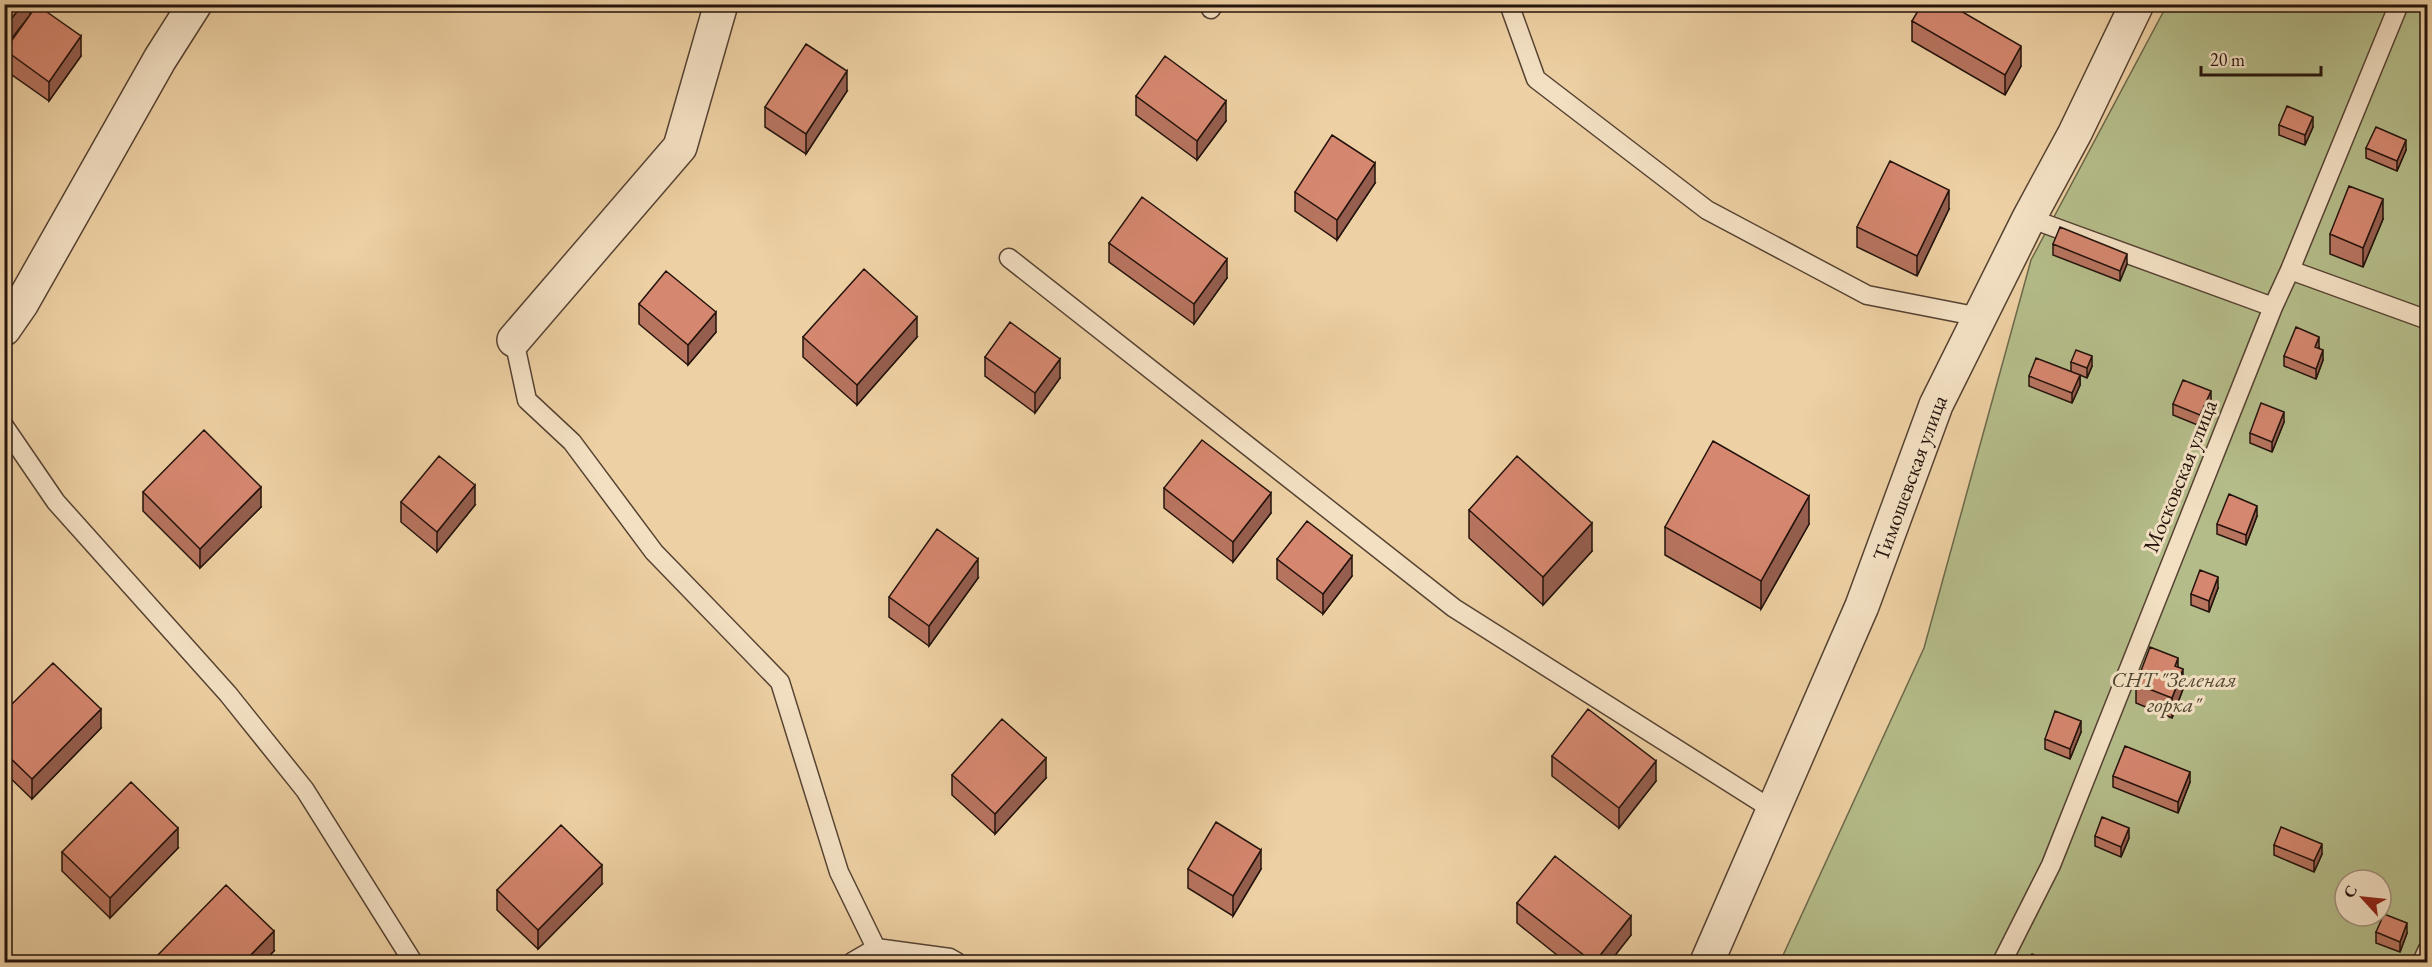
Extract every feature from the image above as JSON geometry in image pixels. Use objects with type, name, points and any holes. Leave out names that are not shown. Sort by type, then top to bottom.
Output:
[{"type":"street","points":[[4,329],[22,303],[160,59],[195,4]]},
{"type":"street","points":[[514,340],[680,147],[721,4]]},
{"type":"street","name":"Тимошевская улица","points":[[1707,963],[1862,606],[1936,405],[2029,218],[2075,133],[2137,4]]},
{"type":"lane","points":[[1509,4],[1536,79],[1707,210],[1866,295],[1980,317]]},
{"type":"lane","name":"Московская улица","points":[[2001,963],[2051,865],[2273,307],[2399,4]]},
{"type":"lane","points":[[2029,218],[2273,307]]},
{"type":"lane","points":[[1009,258],[1454,608],[1773,810]]},
{"type":"lane","points":[[2290,270],[2427,320]]},
{"type":"lane","points":[[514,340],[527,399],[572,442],[654,552],[780,682],[839,872],[876,948]]},
{"type":"lane","points":[[4,426],[56,502],[228,694],[305,790],[413,963]]},
{"type":"lane","points":[[852,963],[876,948],[950,958],[957,963]]},
{"type":"lane","points":[[2422,963],[2427,949]]},
{"type":"green space","name":"СНТ \"Зеленая горка\"","points":[[2167,5],[2427,5],[2427,962],[1780,962],[1924,648],[2031,260]]},
{"type":"building","points":[[4,4],[23,4],[4,28]]},
{"type":"building","points":[[1922,4],[1949,4],[2021,46],[2005,75],[1912,21]]},
{"type":"building","points":[[37,5],[81,36],[49,82],[5,50]]},
{"type":"building","points":[[806,44],[847,71],[806,134],[765,107]]},
{"type":"building","points":[[1165,56],[1226,101],[1197,141],[1136,96]]},
{"type":"building","points":[[2287,106],[2313,117],[2305,135],[2279,125]]},
{"type":"building","points":[[2376,127],[2406,140],[2397,161],[2366,148]]},
{"type":"building","points":[[1332,135],[1375,163],[1337,220],[1295,192]]},
{"type":"building","points":[[1890,161],[1949,190],[1917,256],[1857,227]]},
{"type":"building","points":[[2349,186],[2383,199],[2363,248],[2330,234]]},
{"type":"building","points":[[1142,197],[1227,259],[1194,304],[1109,243]]},
{"type":"building","points":[[2060,227],[2127,254],[2120,271],[2053,244]]},
{"type":"building","points":[[864,269],[917,317],[857,385],[803,337]]},
{"type":"building","points":[[666,271],[716,312],[688,345],[639,304]]},
{"type":"building","points":[[1010,322],[1060,359],[1035,393],[985,357]]},
{"type":"building","points":[[2296,327],[2319,337],[2315,347],[2323,350],[2316,369],[2284,356]]},
{"type":"building","points":[[2076,350],[2092,356],[2087,368],[2071,362]]},
{"type":"building","points":[[2036,358],[2080,375],[2072,393],[2029,376]]},
{"type":"building","points":[[2183,380],[2211,391],[2200,415],[2173,404]]},
{"type":"building","points":[[2261,403],[2284,412],[2272,442],[2250,433]]},
{"type":"building","points":[[204,430],[261,487],[200,549],[143,492]]},
{"type":"building","points":[[1202,440],[1271,493],[1233,542],[1164,488]]},
{"type":"building","points":[[1713,441],[1809,496],[1761,581],[1665,527]]},
{"type":"building","points":[[439,456],[475,485],[437,532],[401,502]]},
{"type":"building","points":[[1517,456],[1592,523],[1543,577],[1469,510]]},
{"type":"building","points":[[2229,494],[2257,506],[2246,535],[2217,524]]},
{"type":"building","points":[[1307,521],[1352,556],[1323,594],[1277,559]]},
{"type":"building","points":[[937,529],[978,559],[929,626],[889,597]]},
{"type":"building","points":[[2200,570],[2218,577],[2209,601],[2191,594]]},
{"type":"building","points":[[2150,647],[2178,658],[2175,666],[2183,669],[2172,698],[2136,684]]},
{"type":"building","points":[[53,663],[101,709],[32,779],[4,752],[4,712]]},
{"type":"building","points":[[1588,709],[1656,761],[1619,808],[1552,756]]},
{"type":"building","points":[[2055,711],[2081,721],[2070,749],[2045,739]]},
{"type":"building","points":[[1002,719],[1046,758],[995,814],[952,775]]},
{"type":"building","points":[[2125,746],[2190,772],[2178,802],[2113,776]]},
{"type":"building","points":[[131,782],[178,828],[110,898],[62,852]]},
{"type":"building","points":[[2102,817],[2129,828],[2121,847],[2095,836]]},
{"type":"building","points":[[1216,822],[1261,850],[1233,896],[1188,869]]},
{"type":"building","points":[[561,825],[602,865],[538,930],[497,890]]},
{"type":"building","points":[[2281,827],[2322,844],[2314,861],[2274,845]]},
{"type":"building","points":[[1555,856],[1631,916],[1594,963],[1517,903]]},
{"type":"building","points":[[226,885],[274,931],[243,963],[165,963],[158,955]]},
{"type":"building","points":[[2393,918],[2407,923],[2400,942],[2376,932],[2378,928],[2393,928]]},
{"type":"building","points":[[2032,954],[2049,963],[2028,963]]}]
